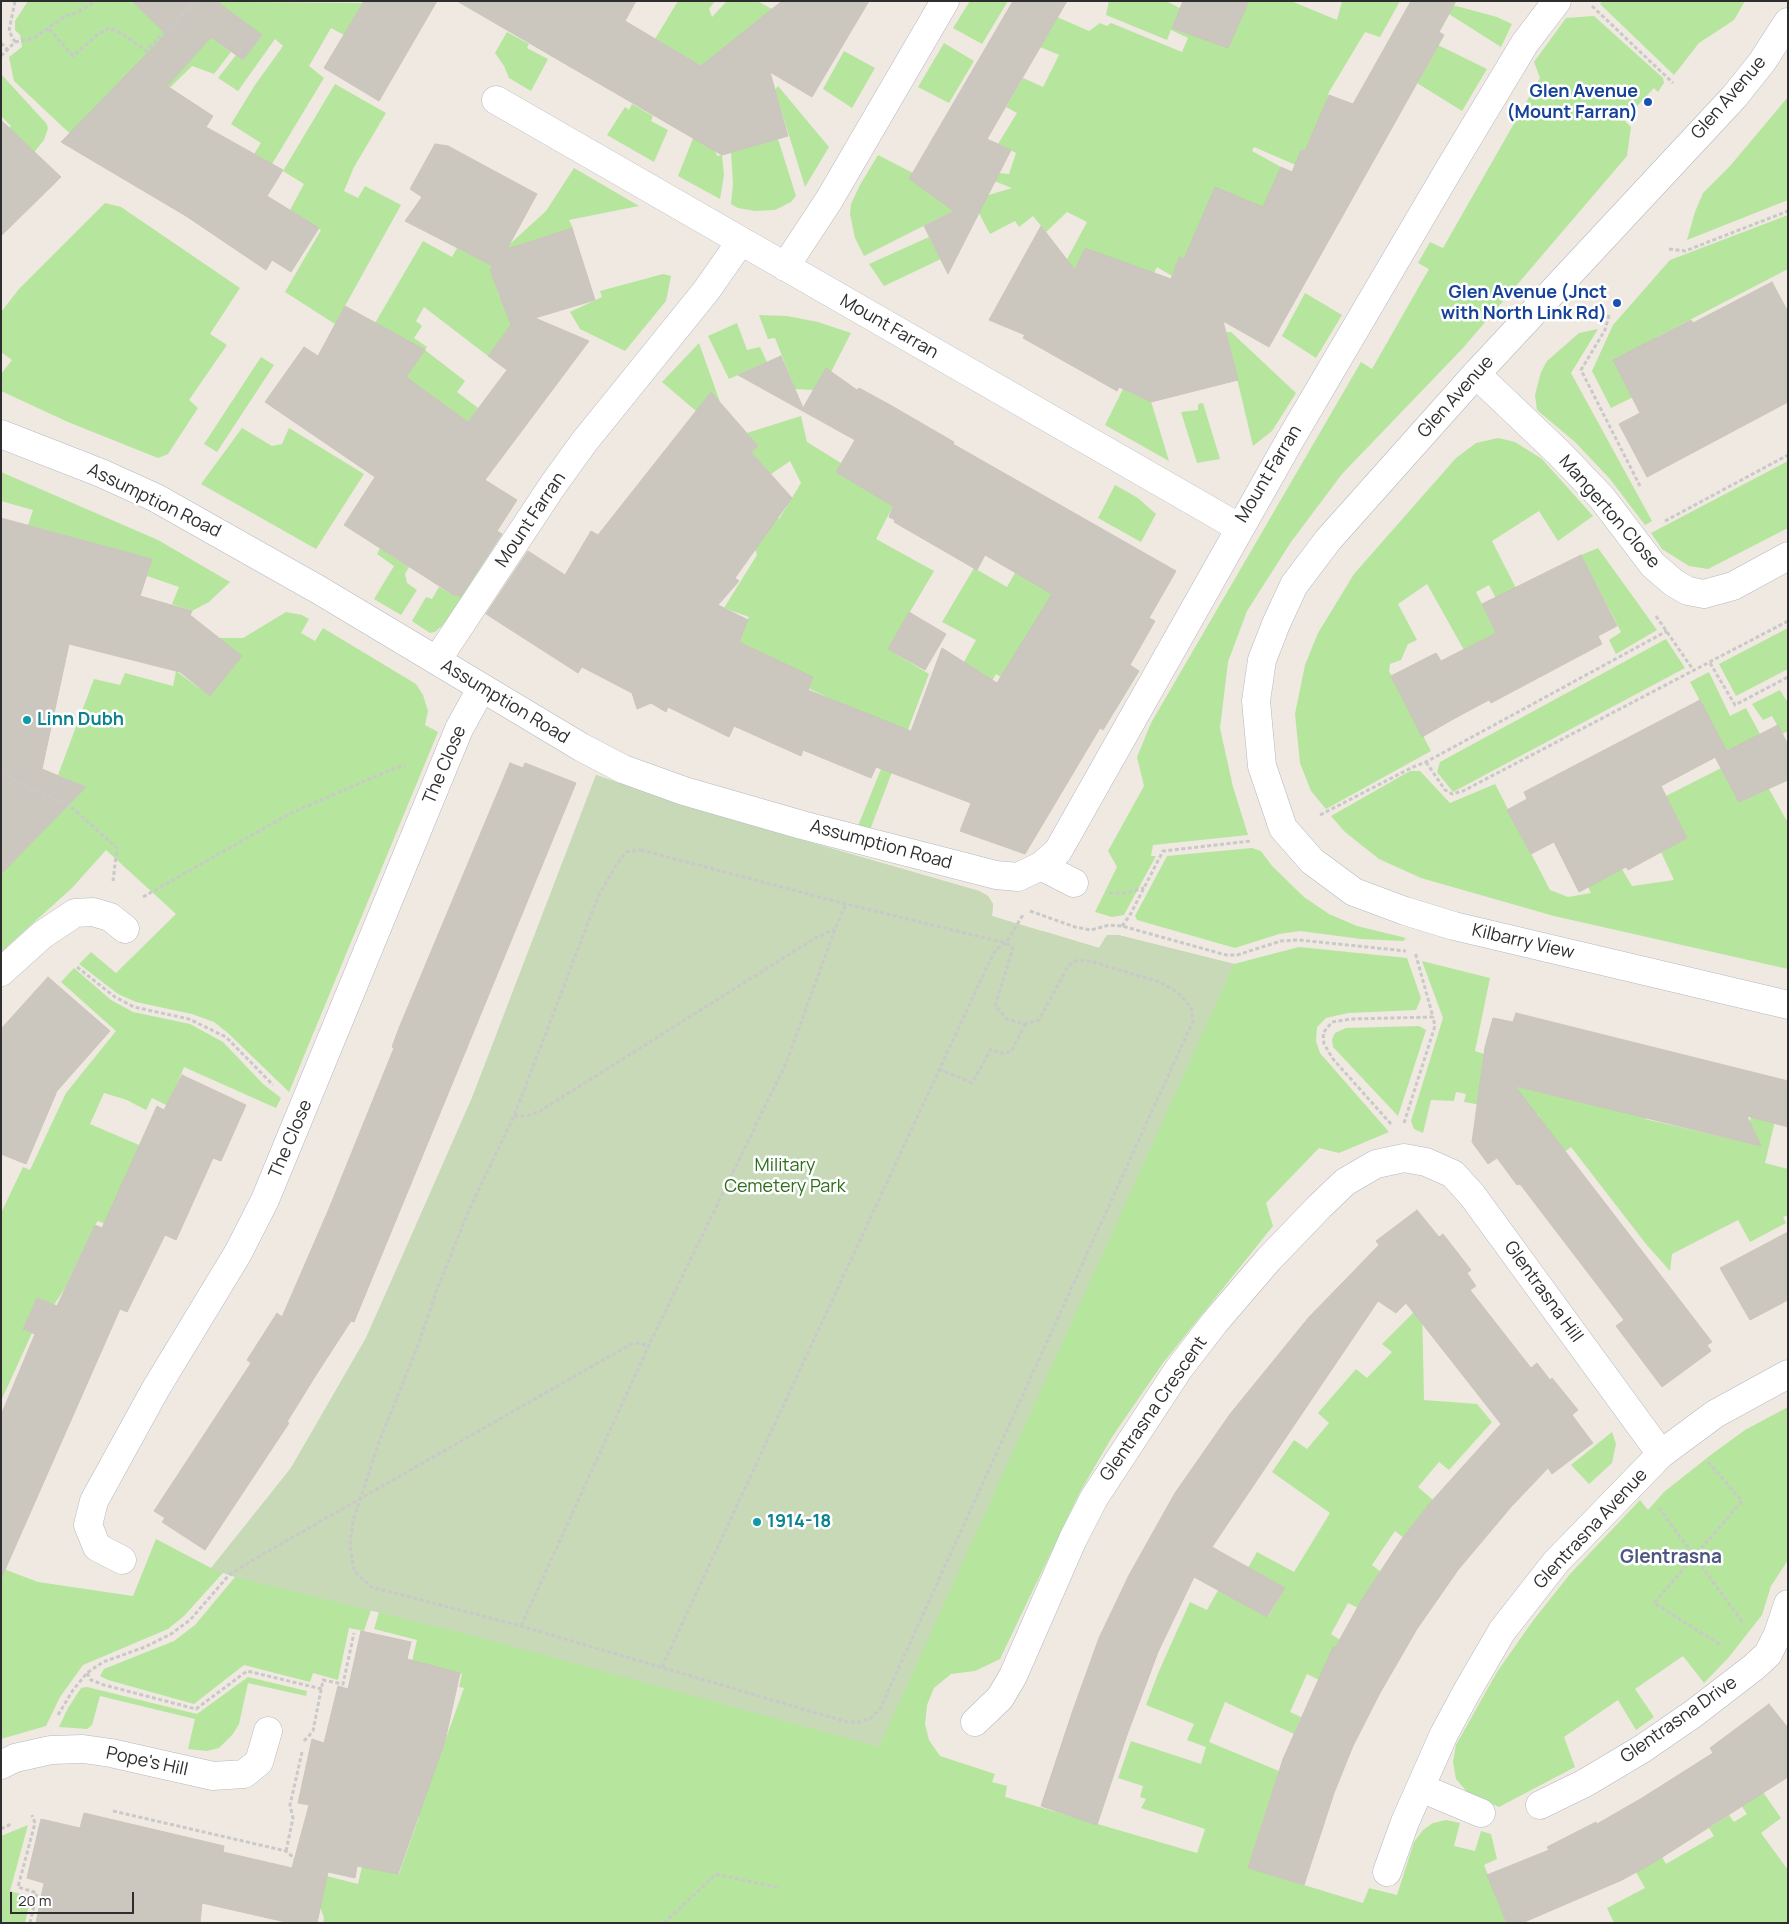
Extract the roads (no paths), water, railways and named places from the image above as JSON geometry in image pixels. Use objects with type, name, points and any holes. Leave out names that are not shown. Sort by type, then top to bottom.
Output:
[{"type":"street","points":[[786,267],[829,200],[945,1]]},
{"type":"street","name":"Mount Farran","points":[[496,100],[1240,528],[1464,145],[1525,44],[1557,1]]},
{"type":"street","name":"Glen Avenue","points":[[1283,828],[1262,766],[1256,702],[1262,660],[1294,585],[1328,540],[1476,374],[1734,97],[1762,62],[1788,22]]},
{"type":"street","name":"Mount Farran","points":[[437,660],[558,478],[706,291],[741,242]]},
{"type":"street","name":"Mangerton Close","points":[[1476,374],[1560,454],[1602,498],[1652,565],[1674,583],[1688,591],[1704,594],[1733,586],[1788,556]]},
{"type":"street","name":"Assumption Road","points":[[1,434],[84,466],[156,498],[319,590],[437,660],[481,689],[623,769],[684,791],[802,825],[996,875],[1018,877],[1041,866],[1058,851],[1240,528]]},
{"type":"street","name":"The Close","points":[[122,1560],[97,1547],[88,1525],[94,1501],[155,1390],[238,1253],[265,1200],[460,729],[481,689]]},
{"type":"street","name":"Kilbarry View","points":[[1283,828],[1312,861],[1354,892],[1405,911],[1454,926],[1788,1005]]},
{"type":"street","points":[[1041,866],[1074,883]]},
{"type":"street","points":[[1,972],[42,936],[75,913],[92,912],[117,923]]},
{"type":"street","name":"Glentrasna Hill","points":[[1404,1158],[1426,1162],[1453,1174],[1472,1195],[1661,1454]]},
{"type":"street","name":"Glentrasna Crescent","points":[[976,1722],[1000,1698],[1013,1676],[1073,1539],[1094,1498],[1178,1370],[1220,1315],[1320,1206],[1345,1182],[1376,1164],[1404,1158]]},
{"type":"street","name":"Glentrasna Avenue","points":[[1387,1872],[1420,1788],[1444,1734],[1502,1631],[1556,1562],[1661,1454],[1715,1414],[1788,1374]]},
{"type":"street","name":"Glentrasna Drive","points":[[1540,1805],[1585,1783],[1642,1749],[1693,1714],[1754,1667],[1783,1638],[1788,1604]]},
{"type":"street","name":"Pope's Hill","points":[[1,1765],[15,1758],[51,1750],[84,1749],[111,1752],[212,1776],[244,1774],[259,1762],[268,1731]]},
{"type":"street","points":[[1420,1788],[1481,1813]]},
{"type":"place","name":"Glen Avenue (Mount Farran)","points":[[1648,102]]},
{"type":"place","name":"Glen Avenue (Jnct with North Link Rd)","points":[[1617,303]]},
{"type":"place","name":"Linn Dubh","points":[[27,720]]},
{"type":"place","name":"1914-18","points":[[757,1522]]},
{"type":"district","name":"Glentrasna","points":[[1671,1558]]},
{"type":"park label","name":"Military Cemetery Park","points":[[785,1176]]}]
